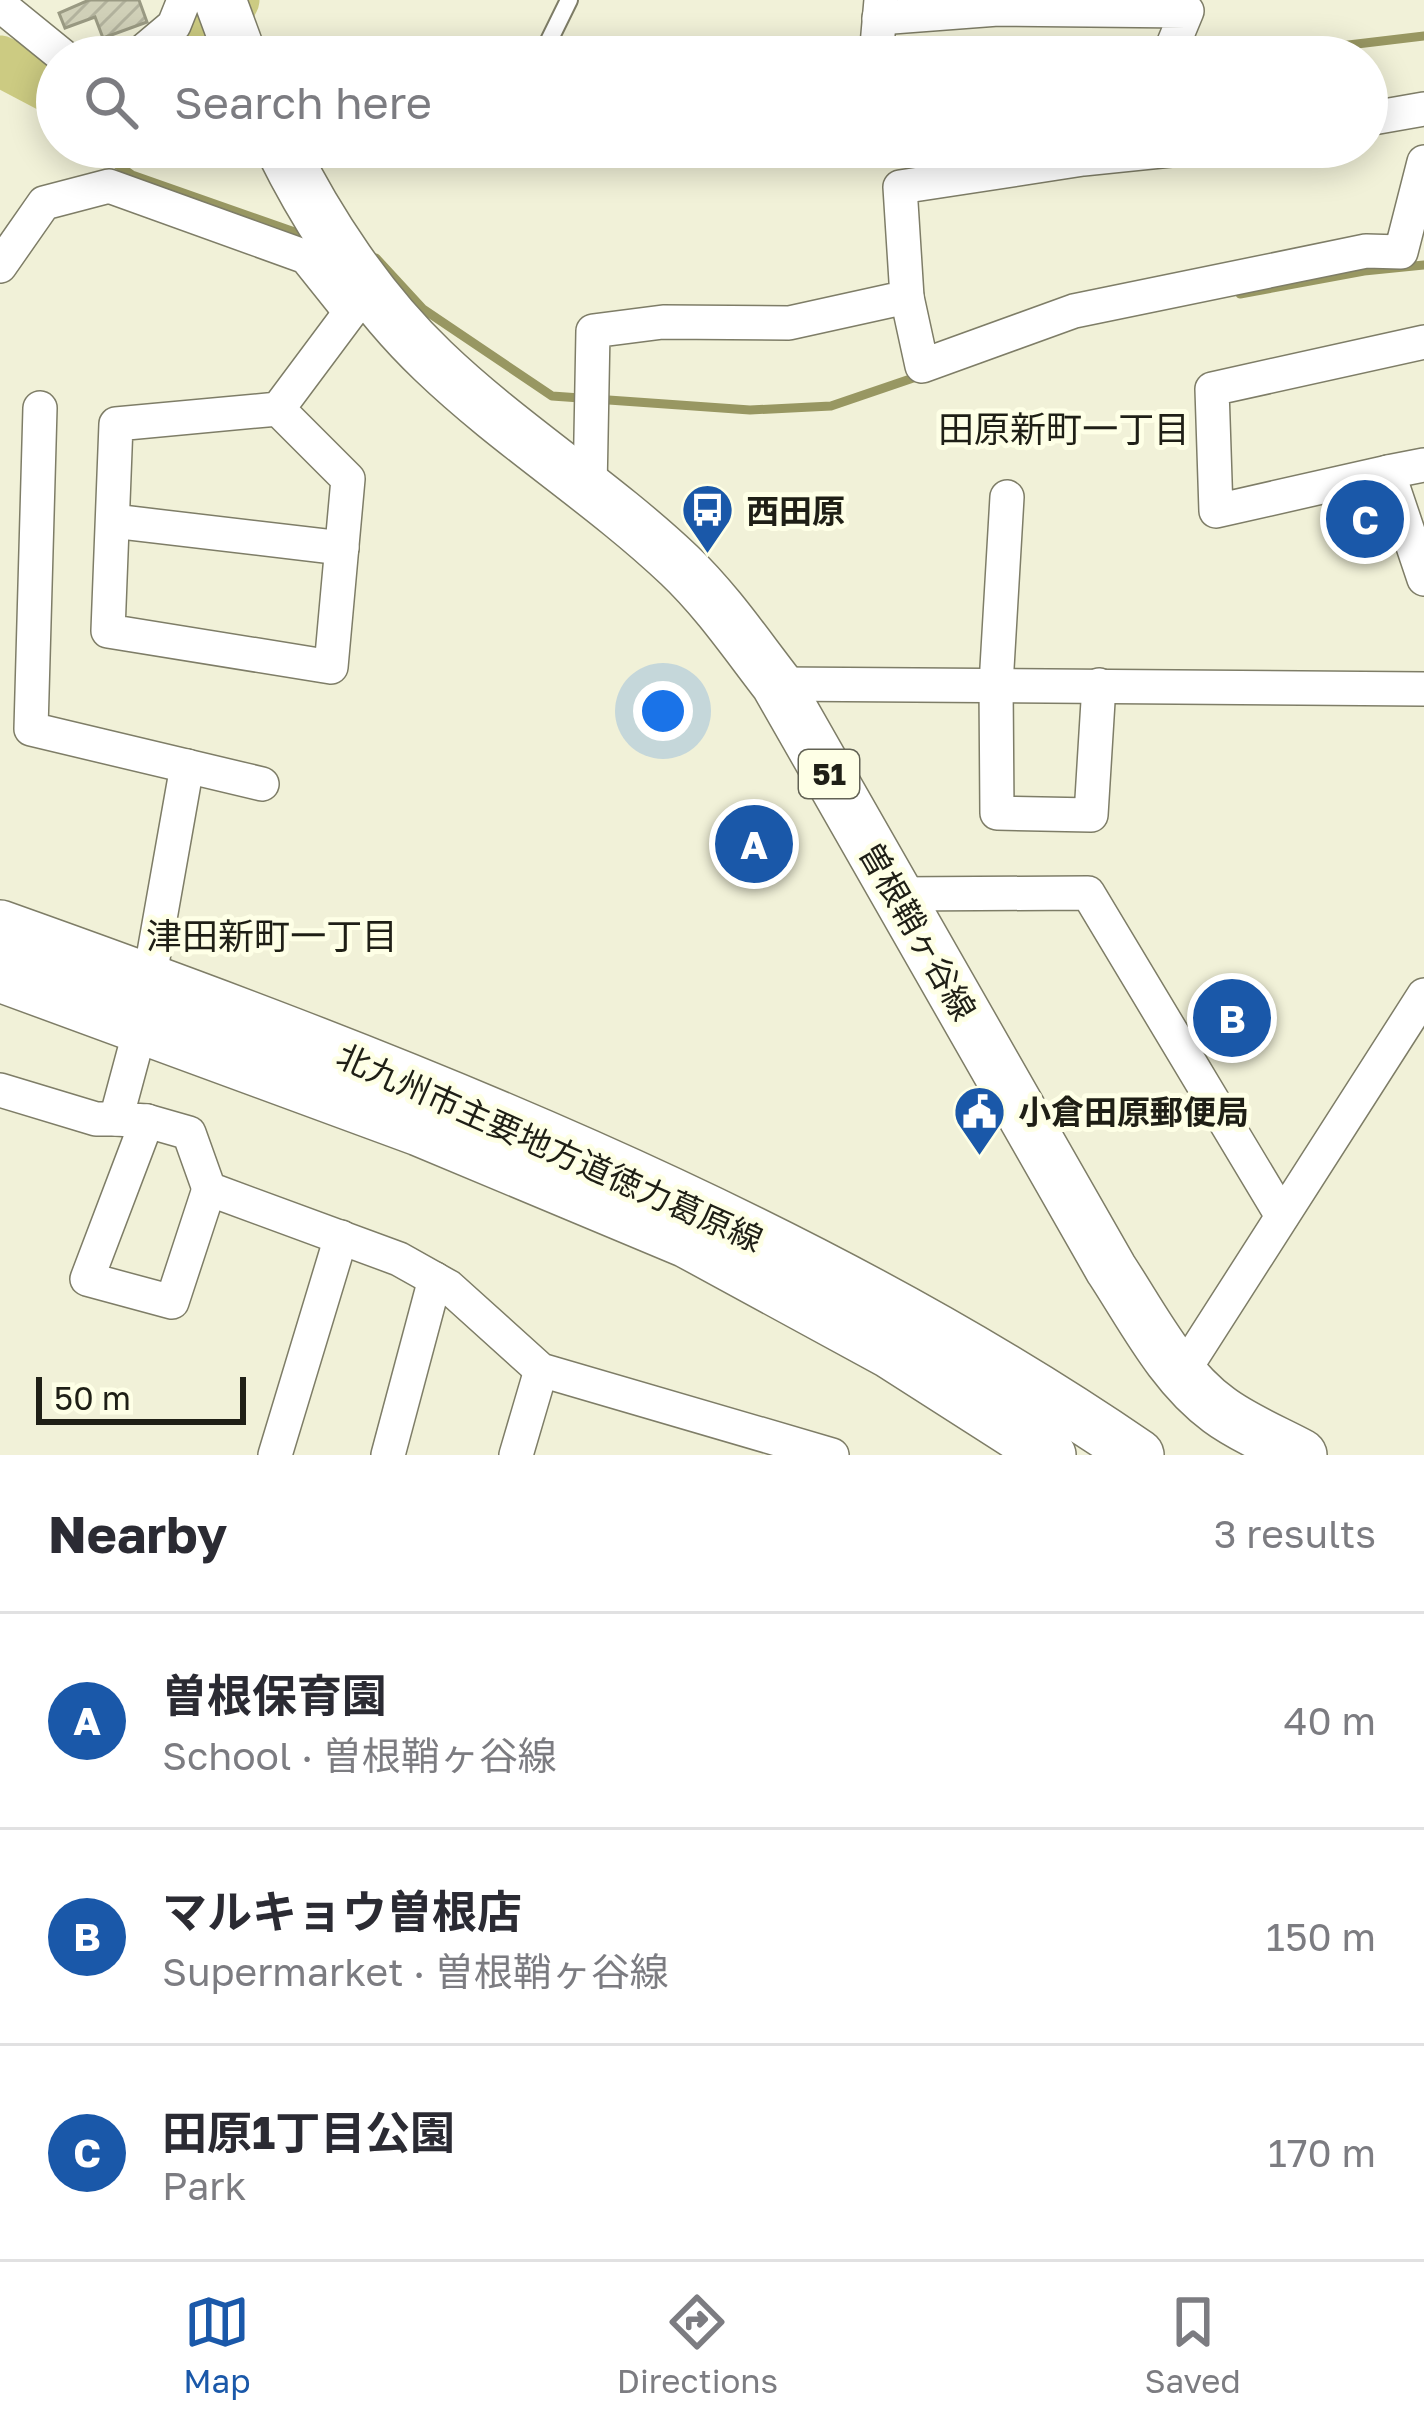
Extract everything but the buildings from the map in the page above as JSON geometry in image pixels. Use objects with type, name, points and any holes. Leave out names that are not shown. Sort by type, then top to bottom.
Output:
[{"type":"main road","points":[[220,0],[234,36]]},
{"type":"main road","name":"曽根鞘ヶ谷線","points":[[291,168],[359,299],[680,566],[777,684],[1111,1269],[1182,1373],[1218,1410],[1301,1455]]},
{"type":"main road","name":"北九州市主要地方道徳力葛原線","points":[[0,926],[144,1002],[419,1130],[687,1242],[889,1352],[1050,1455]]},
{"type":"main road","name":"北九州市主要地方道徳力葛原線","points":[[0,976],[144,1002],[419,1086],[686,1200],[890,1305],[1082,1438],[1138,1455]]},
{"type":"street","points":[[161,36],[174,25],[184,0]]},
{"type":"street","points":[[880,9],[1000,4],[1190,6],[1177,36]]},
{"type":"street","points":[[0,5],[38,36]]},
{"type":"street","points":[[1388,115],[1424,109]]},
{"type":"street","points":[[1041,168],[899,188],[908,297],[922,366],[1074,311],[1366,251],[1401,252],[1424,162]]},
{"type":"street","points":[[0,266],[44,202],[109,186],[306,257],[359,299],[278,409],[116,424],[108,631],[332,667],[348,479],[278,409]]},
{"type":"street","points":[[590,489],[593,332],[663,322],[789,322],[908,297]]},
{"type":"street","points":[[1424,342],[1212,389],[1216,511],[1424,465]]},
{"type":"street","points":[[40,408],[31,729],[262,784]]},
{"type":"street","points":[[1388,472],[1424,579]]},
{"type":"street","points":[[1007,497],[997,685],[997,813],[1091,815],[1099,685]]},
{"type":"street","points":[[112,521],[342,548]]},
{"type":"street","points":[[777,684],[1424,689]]},
{"type":"street","points":[[0,1090],[96,1119],[131,1120],[189,1133],[209,1189],[172,1302],[87,1279],[131,1120],[144,1002],[187,766]]},
{"type":"street","points":[[897,894],[1088,893],[1282,1216]]},
{"type":"street","points":[[1182,1373],[1424,995]]},
{"type":"street","points":[[209,1189],[399,1258],[449,1287],[542,1370],[832,1455]]},
{"type":"street","points":[[275,1455],[341,1237]]},
{"type":"street","points":[[388,1455],[435,1279]]},
{"type":"street","points":[[516,1455],[542,1370]]},
{"type":"lane","points":[[551,36],[569,0]]},
{"type":"waterway","points":[[214,36],[234,0]]},
{"type":"waterway","points":[[1388,40],[1424,36]]},
{"type":"waterway","points":[[0,61],[36,80]]},
{"type":"waterway","points":[[122,168],[306,236]]},
{"type":"waterway","points":[[376,258],[423,309],[552,396],[750,410],[831,406],[922,375]]},
{"type":"waterway","points":[[1240,294],[1424,265]]},
{"type":"place","name":"田原1丁目公園","points":[[1365,519]]},
{"type":"place","name":"西田原","points":[[707,556]]},
{"type":"place","name":"曽根保育園","points":[[754,844]]},
{"type":"place","name":"マルキョウ曽根店","points":[[1232,1018]]},
{"type":"place","name":"小倉田原郵便局","points":[[979,1157]]},
{"type":"district","name":"田原新町一丁目","points":[[1064,428]]},
{"type":"district","name":"津田新町一丁目","points":[[272,935]]}]
